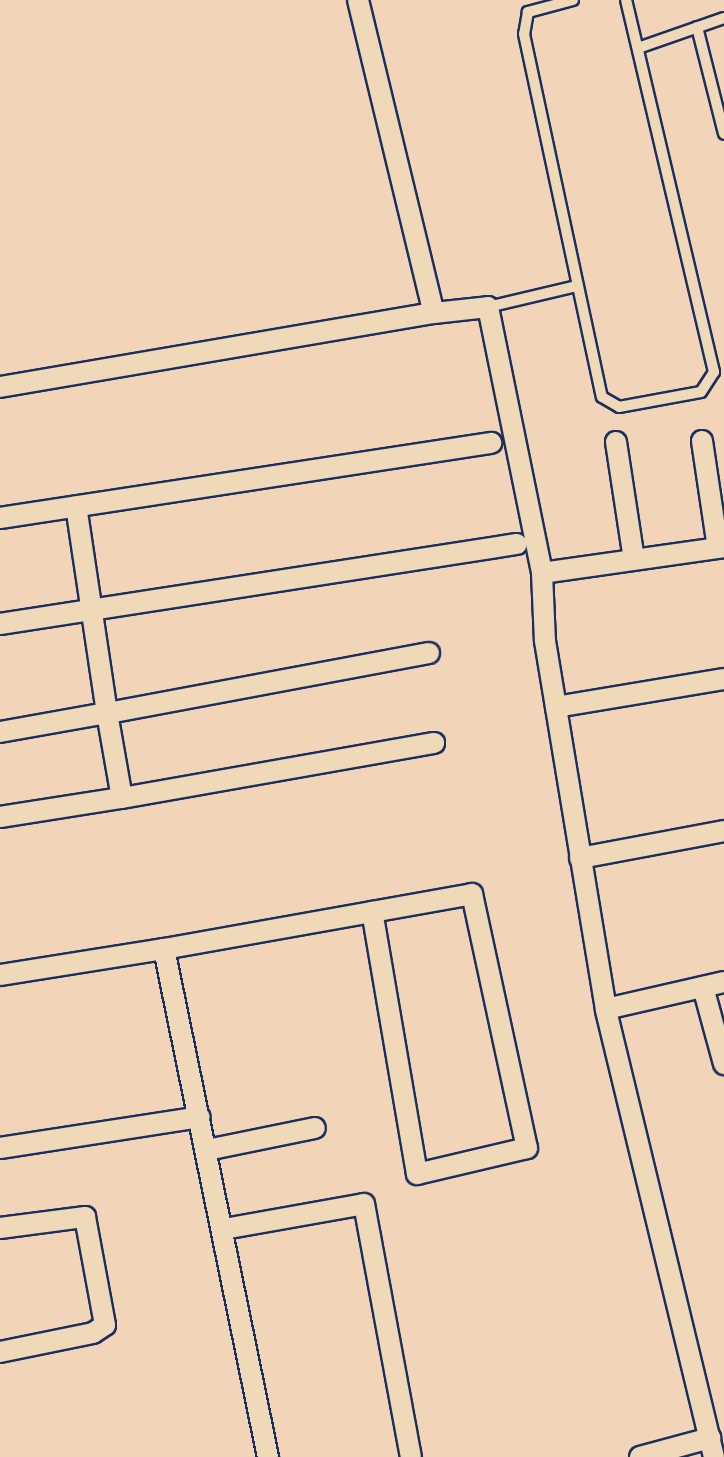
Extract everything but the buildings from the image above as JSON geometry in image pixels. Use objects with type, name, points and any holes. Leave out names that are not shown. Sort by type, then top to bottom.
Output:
[{"type":"street","points":[[358,0],[434,313]]},
{"type":"street","points":[[0,387],[434,313],[488,307],[542,573],[545,641],[606,1009],[712,1448],[640,1457]]},
{"type":"street","points":[[542,573],[721,547],[702,441]]},
{"type":"street","points":[[616,442],[634,559]]},
{"type":"street","points":[[0,518],[491,443]]},
{"type":"street","points":[[76,506],[122,798]]},
{"type":"street","points":[[0,624],[517,544]]},
{"type":"street","points":[[0,732],[429,653]]},
{"type":"street","points":[[556,707],[724,679]]},
{"type":"street","points":[[0,817],[434,743]]},
{"type":"street","points":[[580,858],[724,831]]},
{"type":"street","points":[[0,975],[472,894],[527,1148],[417,1174],[372,912]]},
{"type":"street","points":[[164,949],[224,1229],[268,1457]]},
{"type":"street","points":[[606,1009],[724,982]]},
{"type":"street","points":[[703,987],[724,1064]]},
{"type":"street","points":[[0,1148],[200,1117]]},
{"type":"street","points":[[207,1150],[315,1128]]},
{"type":"street","points":[[224,1229],[364,1204],[411,1457]]},
{"type":"street","points":[[0,1228],[85,1217],[105,1325],[93,1333],[0,1352]]},
{"type":"lane","points":[[573,0],[528,12],[524,34],[602,397],[619,407],[701,392],[714,372],[626,0]]},
{"type":"lane","points":[[638,48],[724,18]]},
{"type":"lane","points":[[697,27],[724,134]]},
{"type":"lane","points":[[488,307],[577,286]]}]
